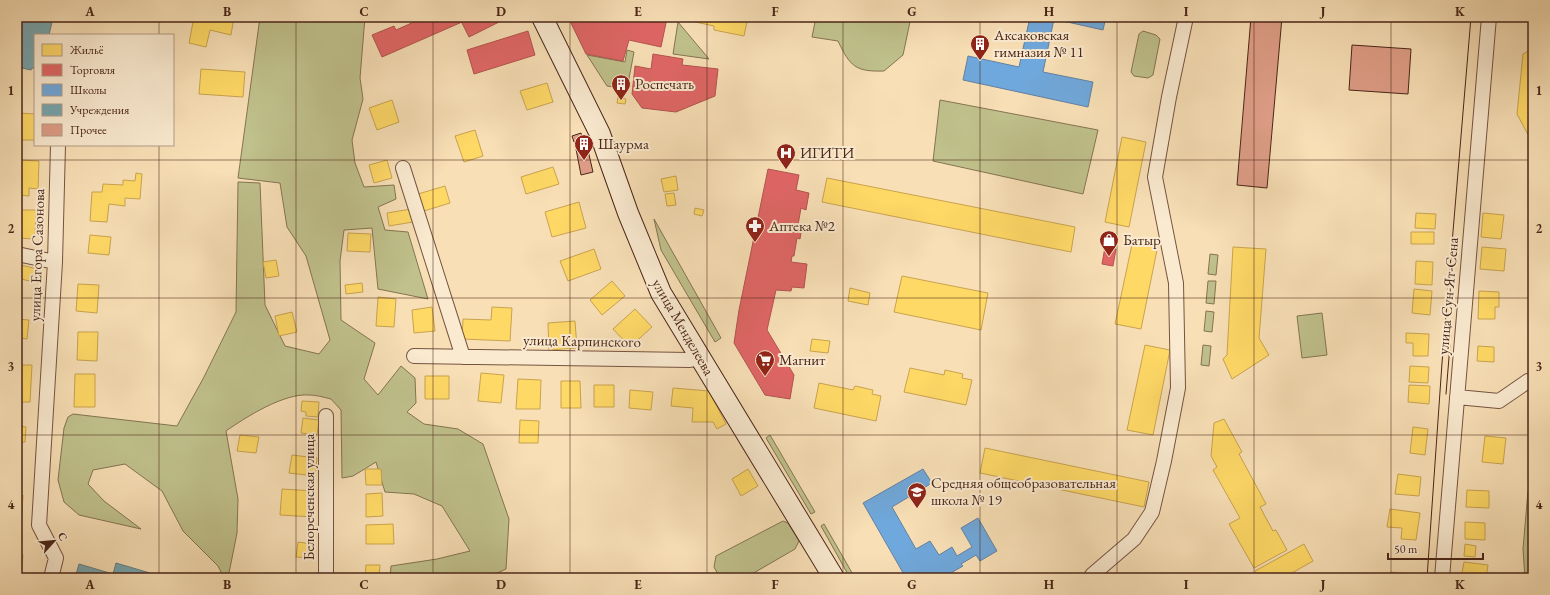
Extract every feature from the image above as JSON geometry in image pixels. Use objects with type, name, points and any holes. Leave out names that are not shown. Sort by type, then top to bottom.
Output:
[{"type":"main road","name":"улица Менделеева","points":[[542,17],[600,134],[628,213],[661,293],[834,578]]},
{"type":"street","points":[[1092,578],[1092,575],[1134,539],[1152,512],[1164,461],[1178,388],[1176,283],[1156,177],[1169,97],[1186,17]]},
{"type":"street","name":"улица Сун-Ят-Сена","points":[[1442,578],[1489,17]]},
{"type":"street","name":"улица Егора Сазонова","points":[[51,578],[56,558],[39,525],[56,262],[58,146]]},
{"type":"street","points":[[402,168],[463,357]]},
{"type":"street","points":[[17,254],[56,262]]},
{"type":"street","name":"улица Карпинского","points":[[414,356],[690,360],[700,358]]},
{"type":"street","points":[[1457,397],[1499,401],[1528,381],[1533,381]]},
{"type":"street","name":"Белореченская улица","points":[[326,416],[326,578]]},
{"type":"green space","points":[[260,17],[365,17],[360,78],[363,99],[352,140],[355,163],[364,187],[394,185],[396,199],[378,207],[385,230],[408,232],[428,299],[378,289],[372,228],[344,230],[340,261],[341,320],[375,343],[364,379],[378,395],[401,366],[415,378],[416,403],[407,412],[424,424],[458,429],[483,444],[509,519],[506,569],[486,578],[390,578],[391,566],[437,559],[470,551],[442,506],[414,494],[385,492],[376,462],[353,476],[342,478],[341,410],[331,399],[317,396],[299,395],[277,402],[254,413],[226,431],[238,499],[237,533],[228,578],[224,578],[218,566],[183,531],[162,491],[125,464],[93,470],[88,484],[104,501],[141,529],[79,515],[64,502],[58,480],[64,428],[68,417],[73,414],[177,426],[204,377],[236,312],[238,182],[260,183],[265,305],[285,346],[319,354],[330,340],[306,256],[287,227],[280,183],[238,178]]},
{"type":"green space","points":[[816,17],[911,17],[903,55],[884,71],[874,71],[860,69],[850,62],[838,41],[812,37]]},
{"type":"green space","points":[[678,22],[709,59],[673,54]]},
{"type":"green space","points":[[1143,31],[1156,35],[1160,39],[1153,75],[1148,78],[1134,76],[1131,72],[1139,34]]},
{"type":"green space","points":[[627,50],[634,52],[627,89],[607,86],[587,55],[625,62]]},
{"type":"green space","points":[[940,100],[1098,130],[1083,194],[933,161]]},
{"type":"green space","points":[[654,219],[721,338],[715,342],[661,250]]},
{"type":"green space","points":[[1210,254],[1218,255],[1216,275],[1208,274]]},
{"type":"green space","points":[[1208,281],[1216,281],[1214,304],[1206,303]]},
{"type":"green space","points":[[1206,311],[1214,312],[1212,332],[1204,331]]},
{"type":"green space","points":[[1322,313],[1327,355],[1302,358],[1297,316]]},
{"type":"green space","points":[[1203,345],[1211,346],[1209,366],[1201,365]]},
{"type":"green space","points":[[770,435],[815,512],[811,514],[766,438]]},
{"type":"green space","points":[[1533,486],[1533,578],[1525,578],[1523,549],[1528,491]]},
{"type":"green space","points":[[783,521],[788,523],[799,541],[795,549],[745,578],[720,578],[714,567],[716,556]]},
{"type":"green space","points":[[824,524],[855,578],[850,578],[821,526]]},
{"type":"building: Жильё","points":[[194,17],[234,17],[231,35],[210,30],[206,47],[189,43]]},
{"type":"building: Жильё","points":[[687,17],[748,17],[744,36],[714,30],[714,26],[686,20]]},
{"type":"building: Жильё","points":[[1533,50],[1533,144],[1517,114],[1523,54]]},
{"type":"building: Жильё","points":[[201,69],[245,72],[243,97],[199,94]]},
{"type":"building: Жильё","points":[[547,83],[553,102],[527,110],[520,91]]},
{"type":"building: Жильё","name":"Роспечать","points":[[618,97],[626,99],[625,104],[617,103]]},
{"type":"building: Жильё","points":[[392,100],[399,122],[377,130],[369,108]]},
{"type":"building: Жильё","points":[[19,113],[34,114],[34,140],[17,140],[17,118],[19,118]]},
{"type":"building: Жильё","points":[[475,130],[483,156],[464,162],[455,136]]},
{"type":"building: Жильё","points":[[1122,137],[1146,142],[1129,227],[1105,222]]},
{"type":"building: Жильё","points":[[17,160],[39,161],[38,189],[29,188],[29,196],[18,195]]},
{"type":"building: Жильё","points":[[387,160],[392,178],[374,183],[369,165]]},
{"type":"building: Жильё","points":[[553,167],[559,184],[526,194],[521,177]]},
{"type":"building: Жильё","points":[[136,173],[142,174],[140,199],[125,198],[125,206],[109,204],[107,222],[90,221],[92,192],[102,192],[103,184],[123,185],[123,180],[135,181]]},
{"type":"building: Жильё","points":[[676,176],[678,190],[664,192],[661,179]]},
{"type":"building: Жильё","points":[[827,178],[1075,227],[1071,252],[822,202]]},
{"type":"building: Жильё","points":[[445,186],[450,203],[424,211],[418,194]]},
{"type":"building: Жильё","points":[[674,193],[676,205],[667,206],[665,194]]},
{"type":"building: Жильё","points":[[579,202],[586,228],[552,237],[545,212]]},
{"type":"building: Жильё","points":[[695,208],[704,210],[702,216],[694,214]]},
{"type":"building: Жильё","points":[[411,209],[413,222],[389,226],[387,213]]},
{"type":"building: Жильё","points":[[17,210],[36,210],[35,239],[17,238]]},
{"type":"building: Жильё","points":[[1416,213],[1436,214],[1435,229],[1415,228]]},
{"type":"building: Жильё","points":[[1483,213],[1504,215],[1501,239],[1481,237]]},
{"type":"building: Жильё","points":[[1411,232],[1434,232],[1434,244],[1411,244]]},
{"type":"building: Жильё","points":[[348,233],[371,234],[370,252],[347,251]]},
{"type":"building: Жильё","points":[[90,235],[111,237],[109,255],[88,253]]},
{"type":"building: Жильё","points":[[1133,240],[1158,245],[1141,329],[1115,324]]},
{"type":"building: Жильё","points":[[1233,247],[1266,249],[1259,338],[1269,355],[1232,379],[1223,359],[1227,355]]},
{"type":"building: Жильё","points":[[1482,247],[1506,249],[1504,271],[1480,269]]},
{"type":"building: Жильё","points":[[594,249],[601,269],[568,281],[560,261]]},
{"type":"building: Жильё","points":[[276,260],[279,276],[266,278],[263,262]]},
{"type":"building: Жильё","points":[[1416,261],[1433,262],[1432,285],[1415,284]]},
{"type":"building: Жильё","points":[[17,264],[41,270],[38,283],[17,278]]},
{"type":"building: Жильё","points":[[902,276],[988,293],[981,330],[894,312]]},
{"type":"building: Жильё","points":[[612,281],[625,296],[602,315],[590,300]]},
{"type":"building: Жильё","points":[[362,283],[363,292],[346,294],[345,285]]},
{"type":"building: Жильё","points":[[78,284],[99,285],[97,313],[76,311]]},
{"type":"building: Жильё","points":[[850,288],[870,293],[868,305],[848,301]]},
{"type":"building: Жильё","points":[[1414,289],[1432,291],[1430,315],[1412,313]]},
{"type":"building: Жильё","points":[[1479,291],[1499,292],[1499,307],[1495,307],[1495,319],[1478,319]]},
{"type":"building: Жильё","points":[[378,297],[396,299],[394,327],[376,326]]},
{"type":"building: Жильё","points":[[432,307],[435,331],[414,333],[412,310]]},
{"type":"building: Жильё","points":[[492,307],[512,308],[510,341],[462,339],[463,319],[491,320]]},
{"type":"building: Жильё","points":[[635,309],[652,327],[630,347],[613,329]]},
{"type":"building: Жильё","points":[[292,312],[297,332],[279,336],[275,316]]},
{"type":"building: Жильё","points":[[17,319],[29,320],[27,339],[19,338],[18,345]]},
{"type":"building: Жильё","points":[[575,321],[577,348],[549,350],[548,323]]},
{"type":"building: Жильё","points":[[78,332],[98,332],[97,361],[77,360]]},
{"type":"building: Жильё","points":[[1406,333],[1429,334],[1428,356],[1413,356],[1413,343],[1406,343]]},
{"type":"building: Жильё","points":[[812,339],[830,341],[828,353],[810,351]]},
{"type":"building: Жильё","points":[[1145,345],[1170,350],[1153,435],[1127,430]]},
{"type":"building: Жильё","points":[[1478,346],[1494,347],[1494,362],[1477,361]]},
{"type":"building: Жильё","points":[[1529,347],[1533,347],[1533,364],[1529,364]]},
{"type":"building: Жильё","points":[[17,365],[32,365],[30,402],[17,402]]},
{"type":"building: Жильё","points":[[1410,366],[1429,367],[1428,383],[1409,382]]},
{"type":"building: Жильё","points":[[910,368],[944,375],[945,370],[963,374],[962,378],[972,380],[966,405],[904,392]]},
{"type":"building: Жильё","points":[[481,373],[504,375],[501,403],[478,401]]},
{"type":"building: Жильё","points":[[75,374],[95,374],[95,407],[74,407]]},
{"type":"building: Жильё","points":[[425,376],[449,376],[449,399],[425,399]]},
{"type":"building: Жильё","points":[[518,379],[541,380],[540,409],[516,409]]},
{"type":"building: Жильё","points":[[561,381],[580,381],[581,408],[561,408]]},
{"type":"building: Жильё","points":[[819,383],[853,390],[855,386],[873,390],[872,394],[881,396],[876,421],[814,408]]},
{"type":"building: Жильё","points":[[594,385],[614,385],[614,407],[594,407]]},
{"type":"building: Жильё","points":[[1409,385],[1430,386],[1429,404],[1408,402]]},
{"type":"building: Жильё","points":[[673,388],[709,391],[726,424],[717,429],[713,422],[692,422],[693,408],[671,406]]},
{"type":"building: Жильё","points":[[630,390],[653,392],[651,410],[629,408]]},
{"type":"building: Жильё","points":[[302,401],[319,402],[318,417],[306,416],[306,412],[301,411]]},
{"type":"building: Жильё","points":[[303,418],[319,420],[317,435],[301,433]]},
{"type":"building: Жильё","points":[[1224,419],[1242,452],[1239,454],[1266,504],[1260,507],[1273,531],[1276,530],[1287,550],[1254,568],[1229,524],[1240,518],[1213,470],[1217,467],[1211,456],[1214,423]]},
{"type":"building: Жильё","points":[[520,420],[539,421],[538,443],[519,443]]},
{"type":"building: Жильё","points":[[17,426],[26,427],[25,442],[17,442]]},
{"type":"building: Жильё","points":[[1413,427],[1428,429],[1425,455],[1410,453]]},
{"type":"building: Жильё","points":[[240,435],[259,437],[256,453],[237,451]]},
{"type":"building: Жильё","points":[[1485,436],[1506,438],[1503,464],[1482,462]]},
{"type":"building: Жильё","points":[[985,448],[1149,482],[1144,507],[980,473]]},
{"type":"building: Жильё","points":[[292,455],[317,458],[315,476],[289,473]]},
{"type":"building: Жильё","points":[[365,469],[381,469],[382,485],[366,485]]},
{"type":"building: Жильё","points":[[748,469],[758,486],[741,496],[732,479]]},
{"type":"building: Жильё","points":[[1398,474],[1421,477],[1419,496],[1395,494]]},
{"type":"building: Жильё","points":[[282,489],[315,491],[313,517],[280,515]]},
{"type":"building: Жильё","points":[[1467,490],[1489,491],[1489,508],[1466,507]]},
{"type":"building: Жильё","points":[[382,493],[383,516],[366,517],[366,494]]},
{"type":"building: Жильё","points":[[17,495],[23,495],[21,533],[17,533]]},
{"type":"building: Жильё","points":[[1390,509],[1420,513],[1416,540],[1401,539],[1402,528],[1387,527]]},
{"type":"building: Жильё","points":[[1465,522],[1485,523],[1485,540],[1465,539]]},
{"type":"building: Жильё","points":[[393,524],[394,544],[366,544],[366,525]]},
{"type":"building: Жильё","points":[[298,542],[311,544],[309,558],[296,557]]},
{"type":"building: Жильё","points":[[1304,544],[1313,561],[1283,578],[1259,578],[1255,571]]},
{"type":"building: Жильё","points":[[1465,544],[1476,546],[1475,557],[1464,556]]},
{"type":"building: Жильё","points":[[17,555],[23,555],[21,577],[17,577]]},
{"type":"building: Жильё","points":[[1464,562],[1488,565],[1486,578],[1461,578]]},
{"type":"building: Жильё","points":[[366,565],[380,565],[379,578],[365,578]]},
{"type":"building: Жильё","points":[[1391,572],[1412,574],[1412,578],[1390,578]]},
{"type":"building: Торговля","points":[[425,17],[459,17],[462,22],[382,57],[372,35],[394,26],[396,30]]},
{"type":"building: Торговля","points":[[459,17],[504,17],[505,19],[469,37]]},
{"type":"building: Торговля","points":[[578,17],[667,18],[661,47],[629,40],[623,61],[586,54],[570,21]]},
{"type":"building: Торговля","points":[[528,31],[535,55],[474,74],[467,50]]},
{"type":"building: Торговля","points":[[653,54],[683,59],[682,65],[718,69],[715,96],[676,112],[642,108],[632,94],[635,66],[651,69]]},
{"type":"building: Торговля","points":[[768,169],[799,175],[796,190],[809,193],[806,210],[801,208],[798,225],[802,226],[800,239],[797,238],[794,256],[792,256],[791,262],[807,264],[804,288],[792,287],[791,291],[776,290],[767,330],[794,375],[790,399],[765,395],[734,343],[739,310]]},
{"type":"building: Торговля","name":"Батыр","points":[[1105,247],[1116,249],[1113,266],[1102,264]]},
{"type":"building: Школы","name":"Аксаковская гимназия № 11","points":[[1030,17],[1106,17],[1103,30],[1054,19],[1043,72],[1093,82],[1088,107],[963,80],[968,56],[1019,67]]},
{"type":"building: Школы","points":[[923,469],[932,483],[892,507],[916,549],[930,541],[939,555],[952,547],[957,556],[972,547],[961,528],[978,518],[997,551],[980,561],[976,555],[961,564],[963,566],[942,578],[906,578],[863,503]]},
{"type":"building: Учреждения","points":[[17,17],[42,17],[41,20],[52,22],[49,34],[34,34],[34,69],[32,68],[31,70],[17,67]]},
{"type":"building: Учреждения","points":[[116,563],[167,578],[75,578],[79,564],[113,574]]},
{"type":"building: Прочее","points":[[1251,17],[1282,17],[1267,188],[1237,185]]},
{"type":"building: Прочее","points":[[1352,45],[1411,49],[1408,94],[1349,90]]},
{"type":"building: Прочее","points":[[581,133],[583,140],[574,142],[572,136]]},
{"type":"building: Прочее","name":"Шаурма","points":[[587,146],[593,172],[581,175],[576,149]]},
{"type":"tram line","points":[[1427,578],[1442,363],[1471,17]]},
{"type":"tram line","points":[[1446,394],[1451,333]]},
{"type":"place","name":"Аксаковская гимназия № 11","points":[[980,61]]},
{"type":"place","name":"Роспечать","points":[[621,101]]},
{"type":"place","name":"Шаурма","points":[[584,161]]},
{"type":"place","name":"ИГИТИ","points":[[786,170]]},
{"type":"place","name":"Аптека №2","points":[[755,243]]},
{"type":"place","name":"Батыр","points":[[1109,257]]},
{"type":"place","name":"Магнит","points":[[765,377]]},
{"type":"place","name":"Средняя общеобразовательная школа № 19","points":[[917,509]]}]
